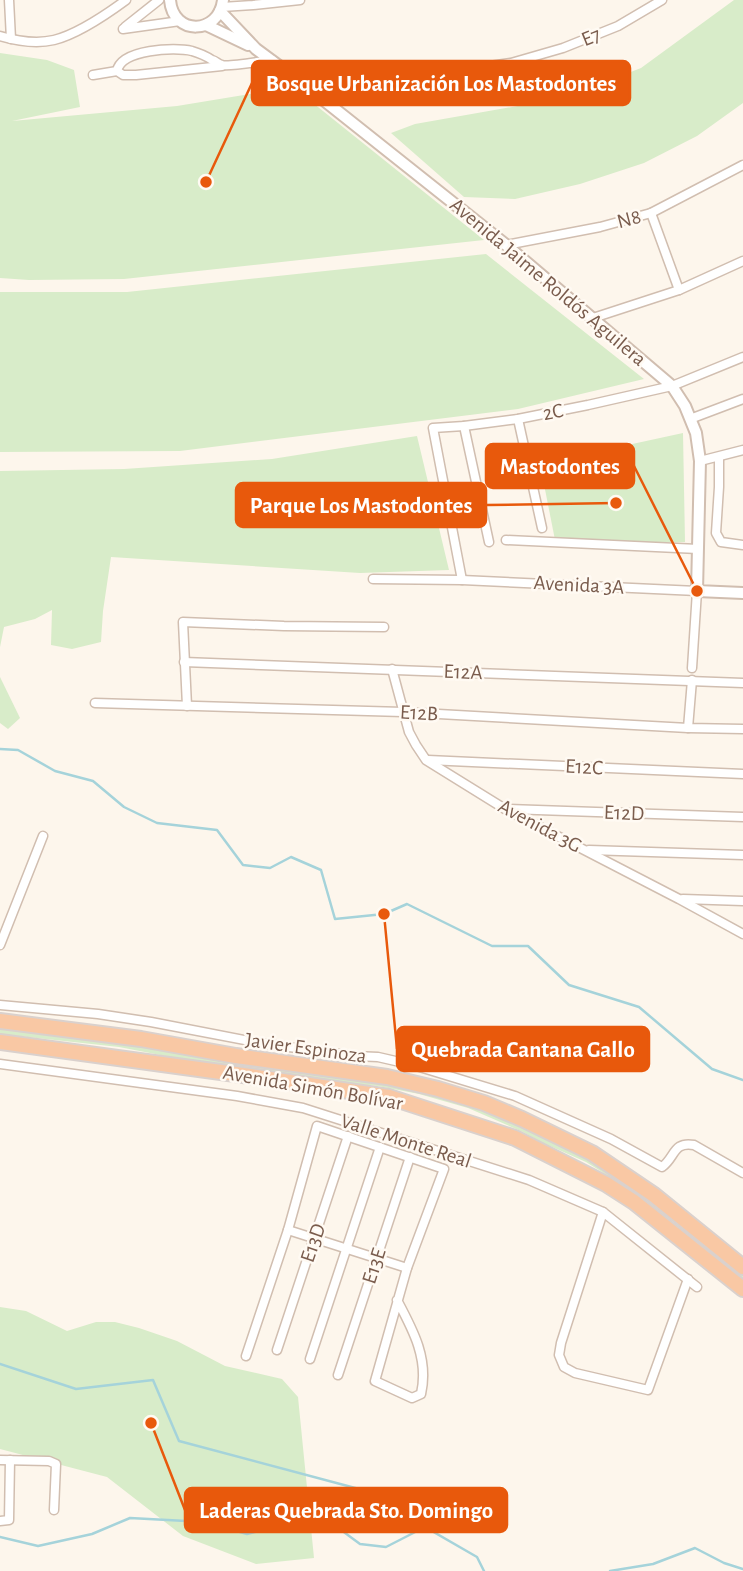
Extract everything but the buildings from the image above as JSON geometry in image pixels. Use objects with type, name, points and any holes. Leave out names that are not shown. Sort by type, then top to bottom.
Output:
[{"type":"highway","name":"Avenida Simón Bolívar","points":[[0,1021],[141,1039],[236,1056],[387,1077],[484,1102],[592,1153],[653,1195],[743,1266]]},
{"type":"highway","name":"Avenida Simón Bolívar","points":[[0,1042],[389,1097],[502,1133],[606,1184],[634,1202],[743,1289]]},
{"type":"street","points":[[9,0],[11,39]]},
{"type":"street","points":[[0,36],[31,42],[54,40],[74,32],[126,0]]},
{"type":"street","points":[[159,0],[123,29],[180,21]]},
{"type":"street","points":[[170,0],[172,11],[180,21]]},
{"type":"street","points":[[206,25],[212,22],[222,6],[300,0]]},
{"type":"street","name":"E7","points":[[306,86],[511,63],[563,48],[618,26],[662,0]]},
{"type":"street","name":"Avenida Jaime Roldós Aguilera","points":[[222,6],[256,48]]},
{"type":"street","name":"Avenida Jaime Roldós Aguilera","points":[[180,21],[193,27],[206,25],[256,48],[506,245],[672,386],[685,406],[696,433],[699,461],[697,591]]},
{"type":"street","points":[[117,71],[121,62],[128,58],[171,49],[201,54],[222,66]]},
{"type":"street","points":[[93,75],[117,71],[122,75],[136,75],[272,60]]},
{"type":"street","name":"N8","points":[[506,245],[600,227],[651,213],[743,165]]},
{"type":"street","points":[[651,213],[679,290]]},
{"type":"street","points":[[593,318],[679,290],[743,261]]},
{"type":"street","name":"2C","points":[[462,580],[433,428],[518,419],[672,386],[743,357]]},
{"type":"street","points":[[690,419],[743,399]]},
{"type":"street","points":[[518,419],[542,528]]},
{"type":"street","points":[[464,426],[489,542]]},
{"type":"street","points":[[699,461],[743,451]]},
{"type":"street","points":[[719,457],[716,533],[721,542],[743,545]]},
{"type":"street","points":[[506,540],[698,549]]},
{"type":"street","name":"Avenida 3A","points":[[373,579],[462,580],[697,591]]},
{"type":"street","points":[[692,668],[697,591],[743,593]]},
{"type":"street","points":[[187,706],[183,622],[383,627]]},
{"type":"street","name":"E12A","points":[[184,662],[743,683]]},
{"type":"street","name":"Avenida 3G","points":[[392,669],[409,732],[426,760],[505,809],[743,934]]},
{"type":"street","points":[[688,728],[692,680]]},
{"type":"street","name":"E12B","points":[[94,703],[403,712],[743,729]]},
{"type":"street","name":"E12C","points":[[426,760],[743,774]]},
{"type":"street","name":"E12D","points":[[505,809],[743,817]]},
{"type":"street","points":[[0,945],[43,836]]},
{"type":"street","points":[[585,850],[743,855]]},
{"type":"street","points":[[680,899],[743,901]]},
{"type":"street","name":"Javier Espinoza","points":[[0,1005],[98,1014],[260,1043],[378,1057],[446,1074],[515,1096],[611,1139],[662,1167],[676,1150],[687,1144],[694,1145],[743,1173]]},
{"type":"street","name":"Valle Monte Real","points":[[0,1064],[290,1105],[529,1180],[603,1212],[697,1287]]},
{"type":"street","points":[[246,1356],[288,1230],[317,1126],[444,1169],[407,1268],[397,1300],[374,1381],[412,1398],[421,1394],[423,1387],[422,1355],[415,1333],[397,1300]]},
{"type":"street","points":[[310,1359],[381,1147],[379,1133]]},
{"type":"street","name":"E13D","points":[[277,1350],[348,1136]]},
{"type":"street","points":[[381,1147],[393,1138]]},
{"type":"street","name":"E13E","points":[[338,1375],[410,1157]]},
{"type":"street","points":[[603,1212],[561,1343],[559,1355],[564,1367],[575,1373],[648,1390],[688,1279]]},
{"type":"street","points":[[288,1230],[407,1268]]},
{"type":"street","points":[[0,1460],[49,1461],[56,1464],[54,1510]]},
{"type":"street","points":[[0,1521],[9,1520],[10,1460]]},
{"type":"green space","points":[[734,0],[743,0],[743,103],[697,136],[644,163],[580,184],[515,199],[464,197],[391,133],[415,124],[529,104],[582,91],[641,68]]},
{"type":"green space","points":[[0,53],[47,60],[74,70],[80,107],[12,121],[177,106],[293,87],[484,240],[124,279],[0,278]]},
{"type":"green space","points":[[486,254],[644,379],[518,409],[180,451],[0,452],[0,292],[127,292]]},
{"type":"green space","points":[[683,433],[685,542],[556,545],[540,464]]},
{"type":"green space","points":[[417,436],[449,570],[360,573],[111,557],[101,642],[72,649],[51,645],[52,610],[35,619],[4,627],[0,647],[0,471],[124,469],[272,459]]},
{"type":"green space","points":[[0,677],[20,718],[8,729],[0,723]]},
{"type":"green space","points":[[0,1028],[144,1045],[247,1065],[399,1085],[494,1112],[589,1157],[653,1199],[743,1275],[743,1283],[673,1222],[618,1182],[586,1162],[468,1108],[378,1086],[312,1080],[119,1047],[0,1034]]},
{"type":"green space","points":[[0,1307],[26,1311],[67,1331],[96,1322],[115,1322],[139,1328],[177,1341],[225,1366],[282,1379],[298,1397],[314,1558],[256,1564],[183,1536],[107,1477],[0,1449]]},
{"type":"waterway","points":[[0,749],[18,750],[55,771],[93,781],[124,807],[157,823],[217,830],[243,865],[270,868],[291,857],[321,870],[335,919],[384,914],[407,904],[492,946],[528,946],[569,985],[639,1007],[712,1069],[743,1080]]},
{"type":"waterway","points":[[0,1364],[76,1389],[153,1380],[179,1441],[359,1489],[477,1557],[484,1571]]},
{"type":"waterway","points":[[0,1537],[38,1546],[92,1534],[130,1518],[205,1522],[247,1534],[295,1525],[337,1527],[360,1544],[386,1547],[425,1527]]},
{"type":"waterway","points":[[610,1571],[653,1564],[695,1548],[724,1563],[743,1569]]},
{"type":"place","name":"Bosque Urbanización Los Mastodontes","points":[[206,182]]},
{"type":"place","name":"Parque Los Mastodontes","points":[[616,503]]},
{"type":"place","name":"Mastodontes","points":[[697,591]]},
{"type":"place","name":"Quebrada Cantana Gallo","points":[[384,914]]},
{"type":"place","name":"Laderas Quebrada Sto. Domingo","points":[[151,1423]]}]
